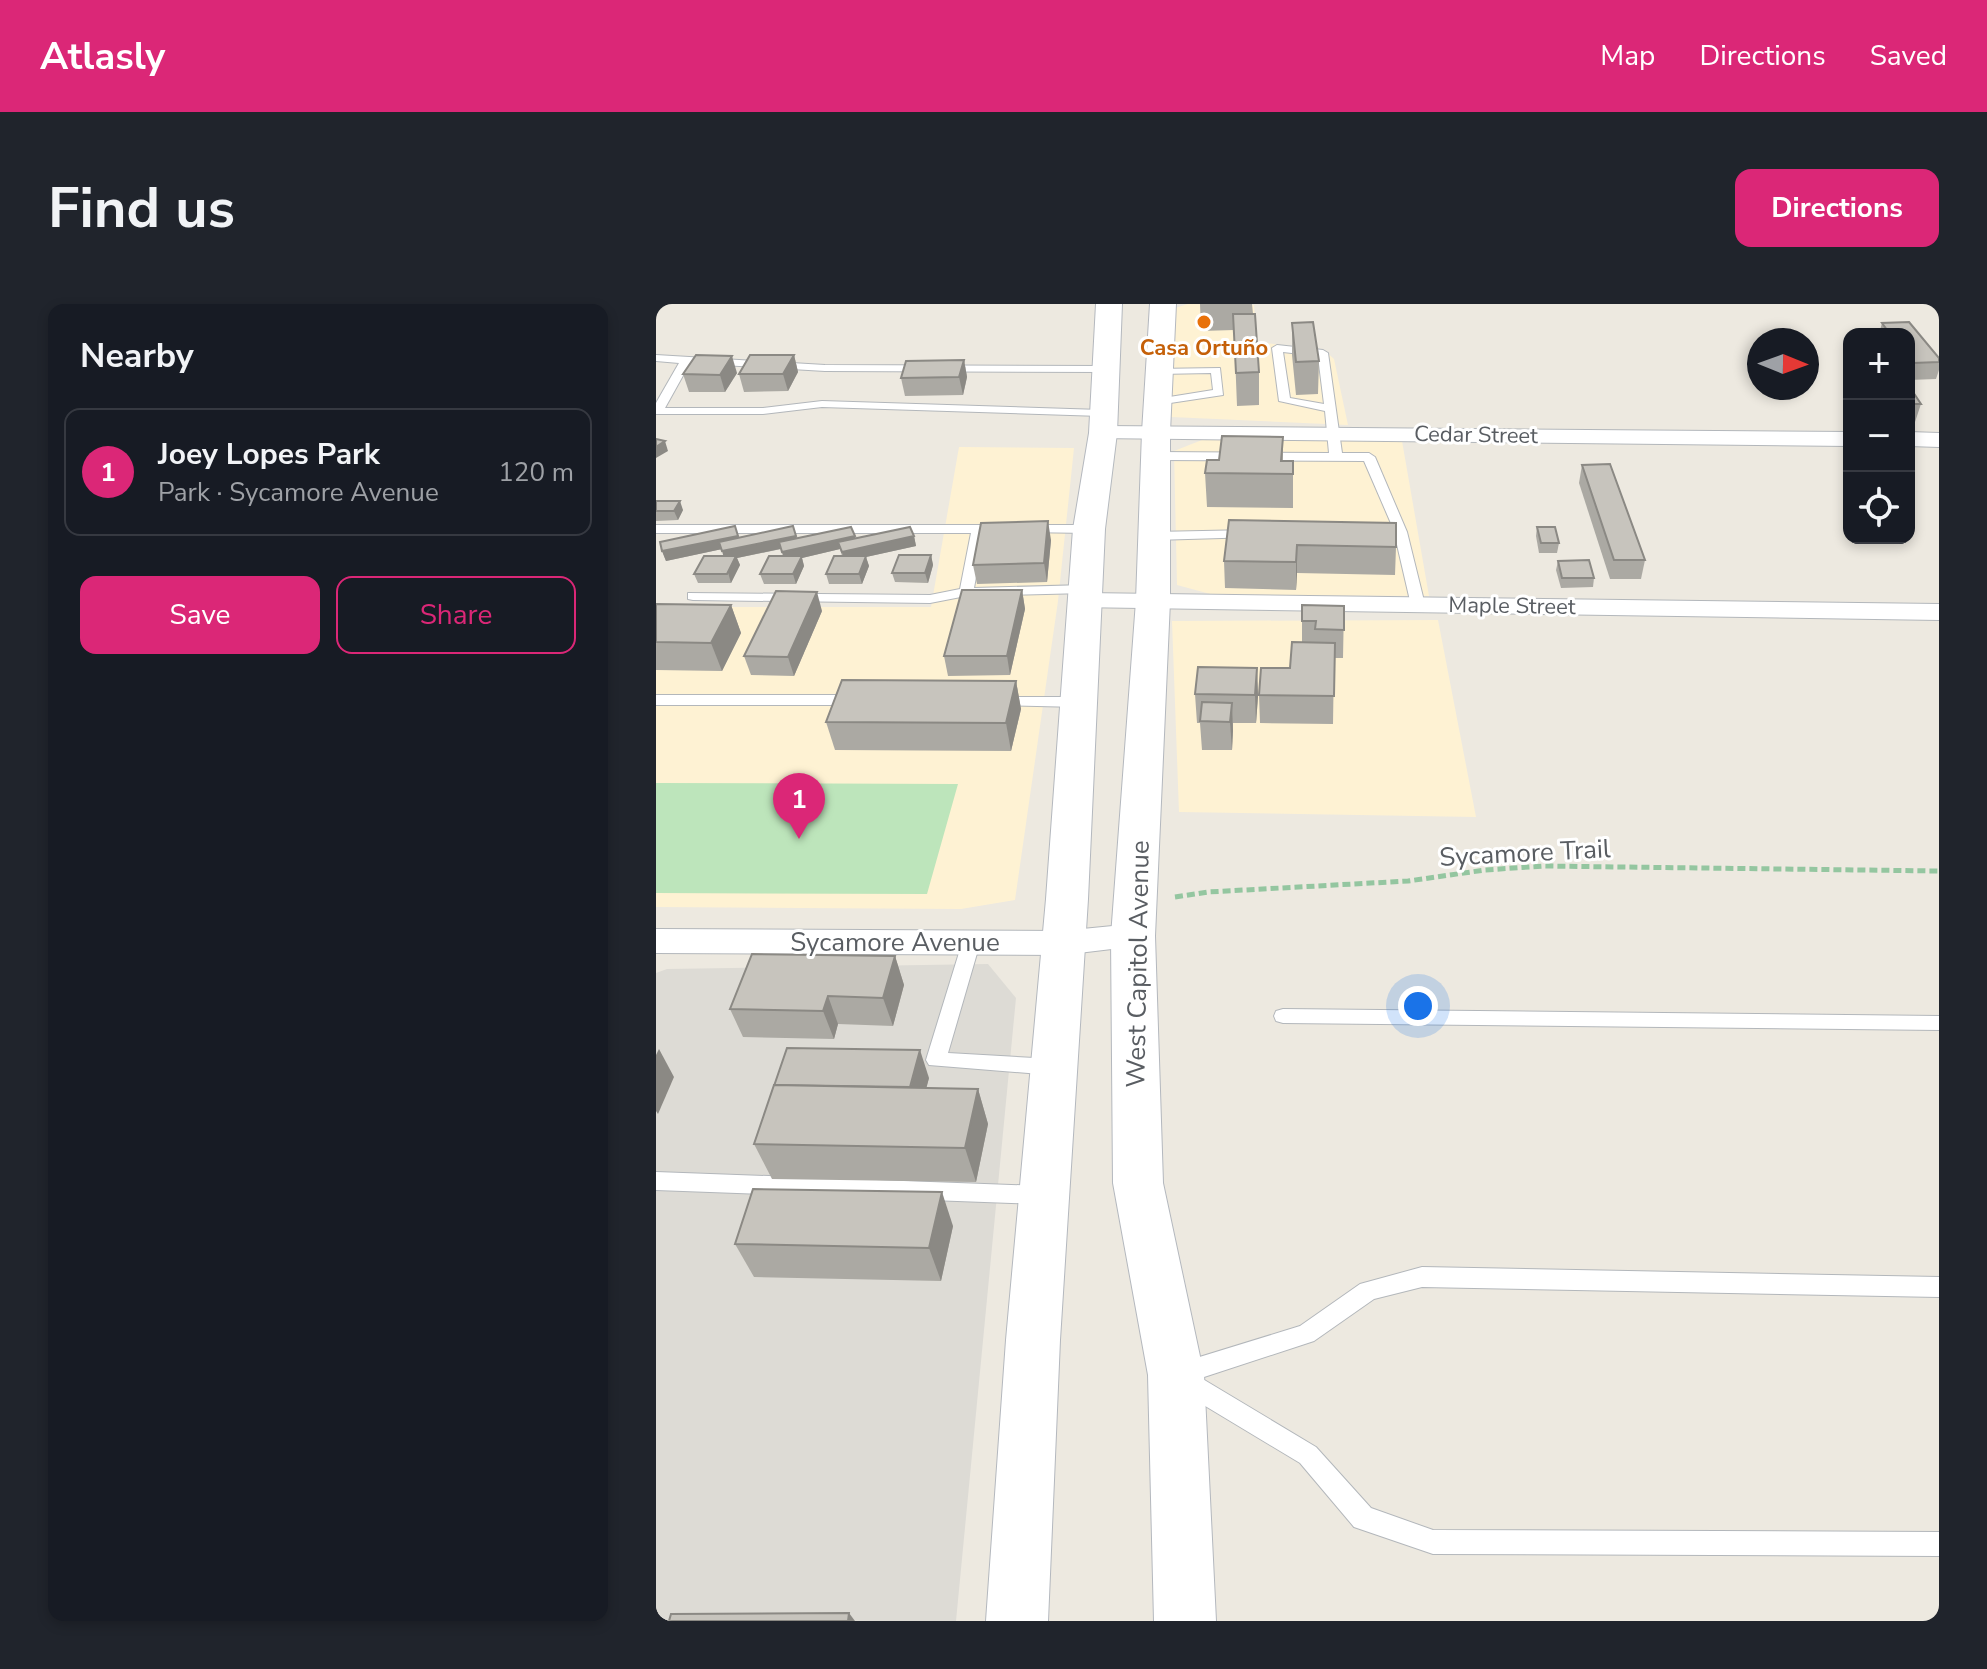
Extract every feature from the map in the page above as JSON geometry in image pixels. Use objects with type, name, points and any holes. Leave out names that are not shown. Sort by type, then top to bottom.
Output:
[{"type":"main road","points":[[1017,1621],[1089,529],[1102,423],[1109,304]]},
{"type":"main road","name":"West Capitol Avenue","points":[[1163,304],[1157,402],[1153,601],[1135,920],[1138,1183],[1176,1375],[1185,1621]]},
{"type":"street","name":"Cedar Street","points":[[1102,423],[1156,444],[1333,433],[1843,439]]},
{"type":"street","points":[[1915,439],[1939,440]]},
{"type":"street","name":"Maple Street","points":[[1086,595],[1153,601],[1939,612]]},
{"type":"street","name":"Sycamore Avenue","points":[[656,941],[1062,943],[1135,920]]},
{"type":"lane","points":[[1329,408],[1285,401],[1277,348],[1323,353],[1331,389],[1329,408],[1336,457]]},
{"type":"lane","points":[[656,358],[825,368],[1105,369]]},
{"type":"lane","points":[[656,411],[687,359]]},
{"type":"lane","points":[[1157,402],[1219,393],[1216,370],[1159,371]]},
{"type":"lane","points":[[656,411],[763,411],[822,404],[1102,423]]},
{"type":"lane","points":[[1156,444],[1369,457],[1401,532],[1418,605]]},
{"type":"lane","points":[[656,529],[1089,529]]},
{"type":"lane","points":[[966,592],[978,529]]},
{"type":"lane","points":[[1356,533],[1401,532]]},
{"type":"lane","points":[[1154,536],[1265,534]]},
{"type":"lane","points":[[693,596],[930,599],[966,592],[1086,595]]},
{"type":"lane","points":[[656,700],[875,701]]},
{"type":"lane","points":[[986,701],[1079,702]]},
{"type":"lane","points":[[971,943],[936,1060],[1053,1067]]},
{"type":"lane","points":[[1283,1016],[1939,1023]]},
{"type":"lane","points":[[656,1181],[1043,1196]]},
{"type":"lane","points":[[1176,1375],[1306,1334],[1368,1291],[1422,1277],[1939,1287]]},
{"type":"lane","points":[[1176,1375],[1308,1455],[1363,1518],[1433,1542],[1939,1544]]},
{"type":"path","name":"Sycamore Trail","points":[[1135,920],[1208,892],[1408,881],[1485,870],[1544,866],[1939,871]]},
{"type":"shaded area","points":[[1188,304],[1254,305],[1257,342],[1324,350],[1334,359],[1348,425],[1171,417],[1175,308]]},
{"type":"shaded area","points":[[1202,440],[1402,441],[1429,596],[1214,595],[1177,585],[1174,451]]},
{"type":"shaded area","points":[[959,447],[1074,448],[1058,601],[1015,900],[961,909],[656,907],[656,607],[931,607]]},
{"type":"shaded area","points":[[1438,620],[1476,817],[1179,812],[1172,621]]},
{"type":"shaded area","points":[[988,964],[1016,998],[956,1621],[656,1621],[656,973],[667,969]]},
{"type":"green space","points":[[656,783],[958,784],[927,894],[656,893]]},
{"type":"building","points":[[1233,314],[1255,314],[1259,372],[1236,373]]},
{"type":"building","points":[[1313,322],[1319,361],[1296,362],[1292,323]]},
{"type":"building","points":[[1909,322],[1914,328],[1886,328],[1882,323]]},
{"type":"building","points":[[1915,329],[1939,358],[1939,362],[1915,363]]},
{"type":"building","points":[[696,355],[732,356],[720,375],[683,374]]},
{"type":"building","points":[[750,355],[794,355],[783,374],[739,374]]},
{"type":"building","points":[[964,360],[959,377],[901,378],[906,361]]},
{"type":"building","points":[[1222,436],[1283,437],[1281,461],[1293,461],[1293,474],[1205,473],[1207,460],[1219,460]]},
{"type":"building","points":[[1610,464],[1645,560],[1614,560],[1582,465]]},
{"type":"building","points":[[656,501],[680,501],[674,511],[656,511]]},
{"type":"building","points":[[1229,520],[1396,523],[1396,547],[1297,545],[1296,562],[1224,561]]},
{"type":"building","points":[[1048,521],[1044,563],[973,565],[981,523]]},
{"type":"building","points":[[735,526],[738,536],[662,551],[660,542]]},
{"type":"building","points":[[793,526],[796,536],[722,551],[719,542]]},
{"type":"building","points":[[851,527],[855,536],[782,552],[779,542]]},
{"type":"building","points":[[910,527],[914,536],[842,552],[838,542]]},
{"type":"building","points":[[1537,527],[1555,527],[1559,543],[1541,543]]},
{"type":"building","points":[[899,555],[931,555],[925,573],[892,573]]},
{"type":"building","points":[[704,556],[736,556],[727,574],[694,574]]},
{"type":"building","points":[[769,556],[802,556],[793,574],[760,574]]},
{"type":"building","points":[[834,556],[866,556],[859,574],[826,574]]},
{"type":"building","points":[[1589,560],[1594,578],[1562,578],[1558,561]]},
{"type":"building","points":[[962,590],[1022,590],[1007,656],[944,656]]},
{"type":"building","points":[[776,591],[817,592],[788,657],[744,656]]},
{"type":"building","points":[[656,604],[731,605],[711,643],[656,642]]},
{"type":"building","points":[[1302,605],[1344,606],[1344,630],[1315,629],[1316,621],[1302,621]]},
{"type":"building","points":[[1292,642],[1335,643],[1334,696],[1259,695],[1261,668],[1290,668]]},
{"type":"building","points":[[1198,667],[1257,668],[1255,695],[1195,694]]},
{"type":"building","points":[[842,680],[1016,681],[1006,723],[826,722]]},
{"type":"building","points":[[1202,702],[1232,703],[1230,722],[1200,721]]},
{"type":"building","points":[[752,954],[895,956],[883,998],[828,996],[823,1011],[730,1009]]},
{"type":"building","points":[[787,1048],[920,1050],[910,1087],[774,1085]]},
{"type":"building","points":[[774,1085],[978,1089],[965,1148],[754,1144]]},
{"type":"building","points":[[753,1189],[942,1192],[929,1248],[735,1244]]},
{"type":"building","points":[[849,1613],[848,1621],[669,1621],[671,1614]]},
{"type":"place","name":"Casa Ortuño","points":[[1204,322]]},
{"type":"place","name":"Joey Lopes Park","points":[[799,839]]}]
